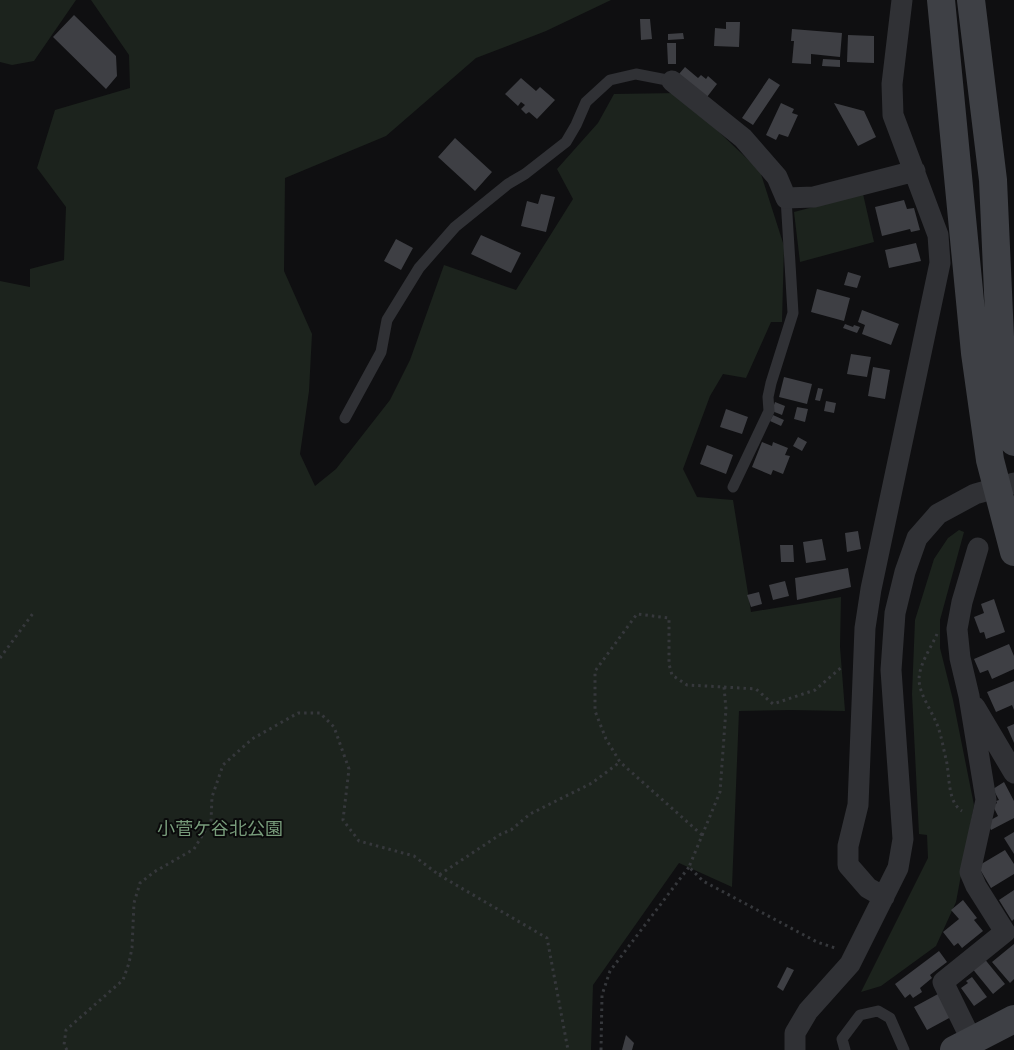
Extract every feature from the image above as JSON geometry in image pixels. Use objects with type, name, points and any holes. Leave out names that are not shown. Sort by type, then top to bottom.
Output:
[{"type":"street","points":[[884,897],[868,888],[848,865],[848,846],[858,805],[865,628],[871,588],[940,262],[938,234],[893,115],[892,84],[902,0]]},
{"type":"street","points":[[941,0],[975,353],[990,460],[1006,485],[1014,552]]},
{"type":"street","points":[[971,0],[992,180],[1000,336],[1014,442]]},
{"type":"street","points":[[672,81],[743,138],[777,177],[786,198],[814,197],[915,170]]},
{"type":"street","points":[[795,1050],[795,1033],[808,1012],[850,964],[898,868],[903,839],[890,670],[895,613],[917,538],[938,514],[975,494],[1006,485]]},
{"type":"street","points":[[978,548],[962,602],[957,629],[960,658],[969,696],[986,800],[970,872],[976,886],[1005,932],[943,982],[963,1046],[1014,1019]]},
{"type":"street","points":[[969,696],[1014,773]]},
{"type":"lane","points":[[345,418],[381,352],[387,320],[419,268],[454,227],[508,184],[525,174],[566,142],[586,102],[610,80],[636,74],[672,81]]},
{"type":"lane","points":[[733,487],[768,411],[771,383],[794,313],[786,198]]},
{"type":"lane","points":[[845,1050],[842,1039],[860,1015],[878,1012],[890,1018],[904,1050]]},
{"type":"path","points":[[0,658],[34,612]]},
{"type":"path","points":[[702,835],[620,762],[606,739],[595,710],[595,671],[637,614],[669,618],[668,664],[672,675],[687,685],[756,688],[773,704],[815,690],[864,648]]},
{"type":"path","points":[[601,1050],[602,996],[610,971],[689,868],[720,792],[726,709],[724,687]]},
{"type":"path","points":[[67,1050],[64,1045],[66,1030],[123,980],[132,948],[134,903],[140,883],[154,872],[194,849],[211,821],[212,797],[223,765],[252,739],[298,712],[320,713],[334,726],[349,769],[343,820],[359,841],[414,856],[439,875],[547,938],[568,1050]]},
{"type":"path","points":[[439,875],[510,830],[530,814],[592,783],[620,762]]},
{"type":"path","points":[[689,868],[703,881],[817,942],[855,954]]},
{"type":"green space","points":[[0,0],[76,0],[34,61],[12,65],[0,62]]},
{"type":"green space","name":"小菅ケ谷北公園","points":[[91,0],[611,0],[546,31],[476,58],[386,136],[285,178],[284,271],[312,334],[309,391],[300,454],[315,486],[336,469],[390,400],[410,360],[444,265],[516,290],[573,199],[557,169],[598,123],[614,94],[678,93],[760,171],[784,246],[782,322],[771,322],[746,378],[723,374],[710,396],[683,469],[697,497],[733,500],[751,612],[841,597],[840,647],[845,711],[739,711],[732,887],[679,863],[593,985],[591,1050],[0,1050],[0,281],[30,287],[30,269],[64,260],[66,207],[37,168],[55,110],[130,88],[129,55]]},
{"type":"green space","points":[[863,194],[874,242],[800,262],[794,212]]},
{"type":"green space","points":[[959,530],[964,532],[940,620],[940,648],[953,700],[974,805],[956,902],[936,946],[881,986],[861,992],[928,858],[927,835],[919,834],[912,694],[915,620],[934,559],[948,538]]},
{"type":"building","points":[[74,15],[116,56],[117,76],[106,89],[53,37]]},
{"type":"building","points":[[640,19],[650,19],[652,39],[641,40]]},
{"type":"building","points":[[726,22],[740,22],[739,47],[714,46],[715,28],[726,29]]},
{"type":"building","points":[[792,29],[842,33],[840,57],[811,54],[811,64],[792,63],[794,41],[791,41]]},
{"type":"building","points":[[683,33],[684,39],[668,40],[668,34]]},
{"type":"building","points":[[848,35],[874,36],[874,63],[847,62]]},
{"type":"building","points":[[667,43],[676,43],[676,64],[668,64]]},
{"type":"building","points":[[823,59],[840,60],[840,67],[822,66]]},
{"type":"building","points":[[685,67],[698,78],[701,75],[706,79],[708,76],[717,84],[707,97],[679,74]]},
{"type":"building","points":[[521,78],[536,91],[540,87],[555,100],[537,119],[529,112],[526,114],[521,109],[525,105],[521,102],[518,106],[505,94]]},
{"type":"building","points":[[769,78],[780,85],[753,125],[742,118]]},
{"type":"building","points":[[781,103],[794,109],[792,113],[798,115],[788,137],[779,134],[776,140],[766,135]]},
{"type":"building","points":[[834,103],[864,111],[876,137],[858,146]]},
{"type":"building","points":[[455,138],[492,172],[475,191],[438,157]]},
{"type":"building","points":[[541,194],[555,197],[546,232],[521,226],[527,201],[538,204]]},
{"type":"building","points":[[904,200],[907,209],[914,208],[920,230],[911,232],[910,229],[882,236],[875,207]]},
{"type":"building","points":[[481,235],[521,253],[511,273],[471,254]]},
{"type":"building","points":[[396,239],[413,248],[401,270],[384,261]]},
{"type":"building","points":[[916,243],[921,261],[889,268],[885,250]]},
{"type":"building","points":[[848,272],[861,276],[857,288],[844,285]]},
{"type":"building","points":[[817,289],[850,298],[844,321],[811,312]]},
{"type":"building","points":[[862,310],[899,324],[891,345],[862,334],[865,325],[858,322]]},
{"type":"building","points":[[845,324],[860,327],[857,333],[843,328]]},
{"type":"building","points":[[851,354],[871,357],[867,377],[847,374]]},
{"type":"building","points":[[873,367],[890,370],[885,399],[868,396]]},
{"type":"building","points":[[784,377],[812,384],[807,404],[779,397]]},
{"type":"building","points":[[818,388],[823,389],[820,401],[815,400]]},
{"type":"building","points":[[826,401],[836,403],[834,413],[824,411]]},
{"type":"building","points":[[775,402],[785,406],[782,415],[772,411]]},
{"type":"building","points":[[797,407],[808,409],[805,422],[794,419]]},
{"type":"building","points":[[726,409],[748,417],[742,434],[720,427]]},
{"type":"building","points":[[773,415],[784,420],[781,426],[770,421]]},
{"type":"building","points":[[798,437],[807,442],[802,451],[793,446]]},
{"type":"building","points":[[762,442],[772,446],[773,442],[788,448],[785,455],[790,456],[783,474],[773,470],[771,475],[752,467]]},
{"type":"building","points":[[707,445],[733,455],[726,474],[700,464]]},
{"type":"building","points":[[858,531],[861,549],[847,552],[845,533]]},
{"type":"building","points":[[822,539],[826,560],[806,563],[803,542]]},
{"type":"building","points":[[780,545],[793,545],[794,562],[781,562]]},
{"type":"building","points":[[848,568],[851,587],[797,600],[795,578]]},
{"type":"building","points":[[785,581],[789,596],[773,600],[769,585]]},
{"type":"building","points":[[759,592],[762,604],[751,607],[747,595]]},
{"type":"building","points":[[994,599],[1005,632],[986,639],[984,632],[980,633],[974,617],[984,613],[981,604]]},
{"type":"building","points":[[1009,644],[1014,656],[1014,669],[992,679],[988,670],[980,673],[974,659]]},
{"type":"building","points":[[1014,681],[1014,710],[1012,705],[996,712],[987,692]]},
{"type":"building","points":[[1014,724],[1014,743],[1007,727]]},
{"type":"building","points":[[1004,782],[1014,801],[1014,818],[991,830],[987,822],[998,816],[993,806],[999,800],[993,789]]},
{"type":"building","points":[[1014,832],[1014,854],[1004,838]]},
{"type":"building","points":[[1005,850],[1014,864],[1014,874],[991,888],[978,866]]},
{"type":"building","points":[[1014,890],[1014,919],[1012,921],[999,900]]},
{"type":"building","points":[[963,900],[977,918],[974,920],[983,931],[962,948],[958,943],[954,946],[943,932],[959,919],[951,910]]},
{"type":"building","points":[[1014,944],[1014,979],[1010,983],[992,962]]},
{"type":"building","points":[[939,951],[947,962],[930,975],[932,978],[920,988],[922,992],[913,998],[910,994],[905,998],[895,984]]},
{"type":"building","points":[[983,957],[1005,984],[993,994],[971,967]]},
{"type":"building","points":[[787,967],[794,970],[783,991],[777,987]]},
{"type":"building","points":[[972,977],[987,997],[974,1006],[961,988]]},
{"type":"building","points":[[938,994],[951,1017],[927,1030],[914,1007]]},
{"type":"building","points":[[626,1035],[634,1043],[632,1050],[622,1050]]}]
